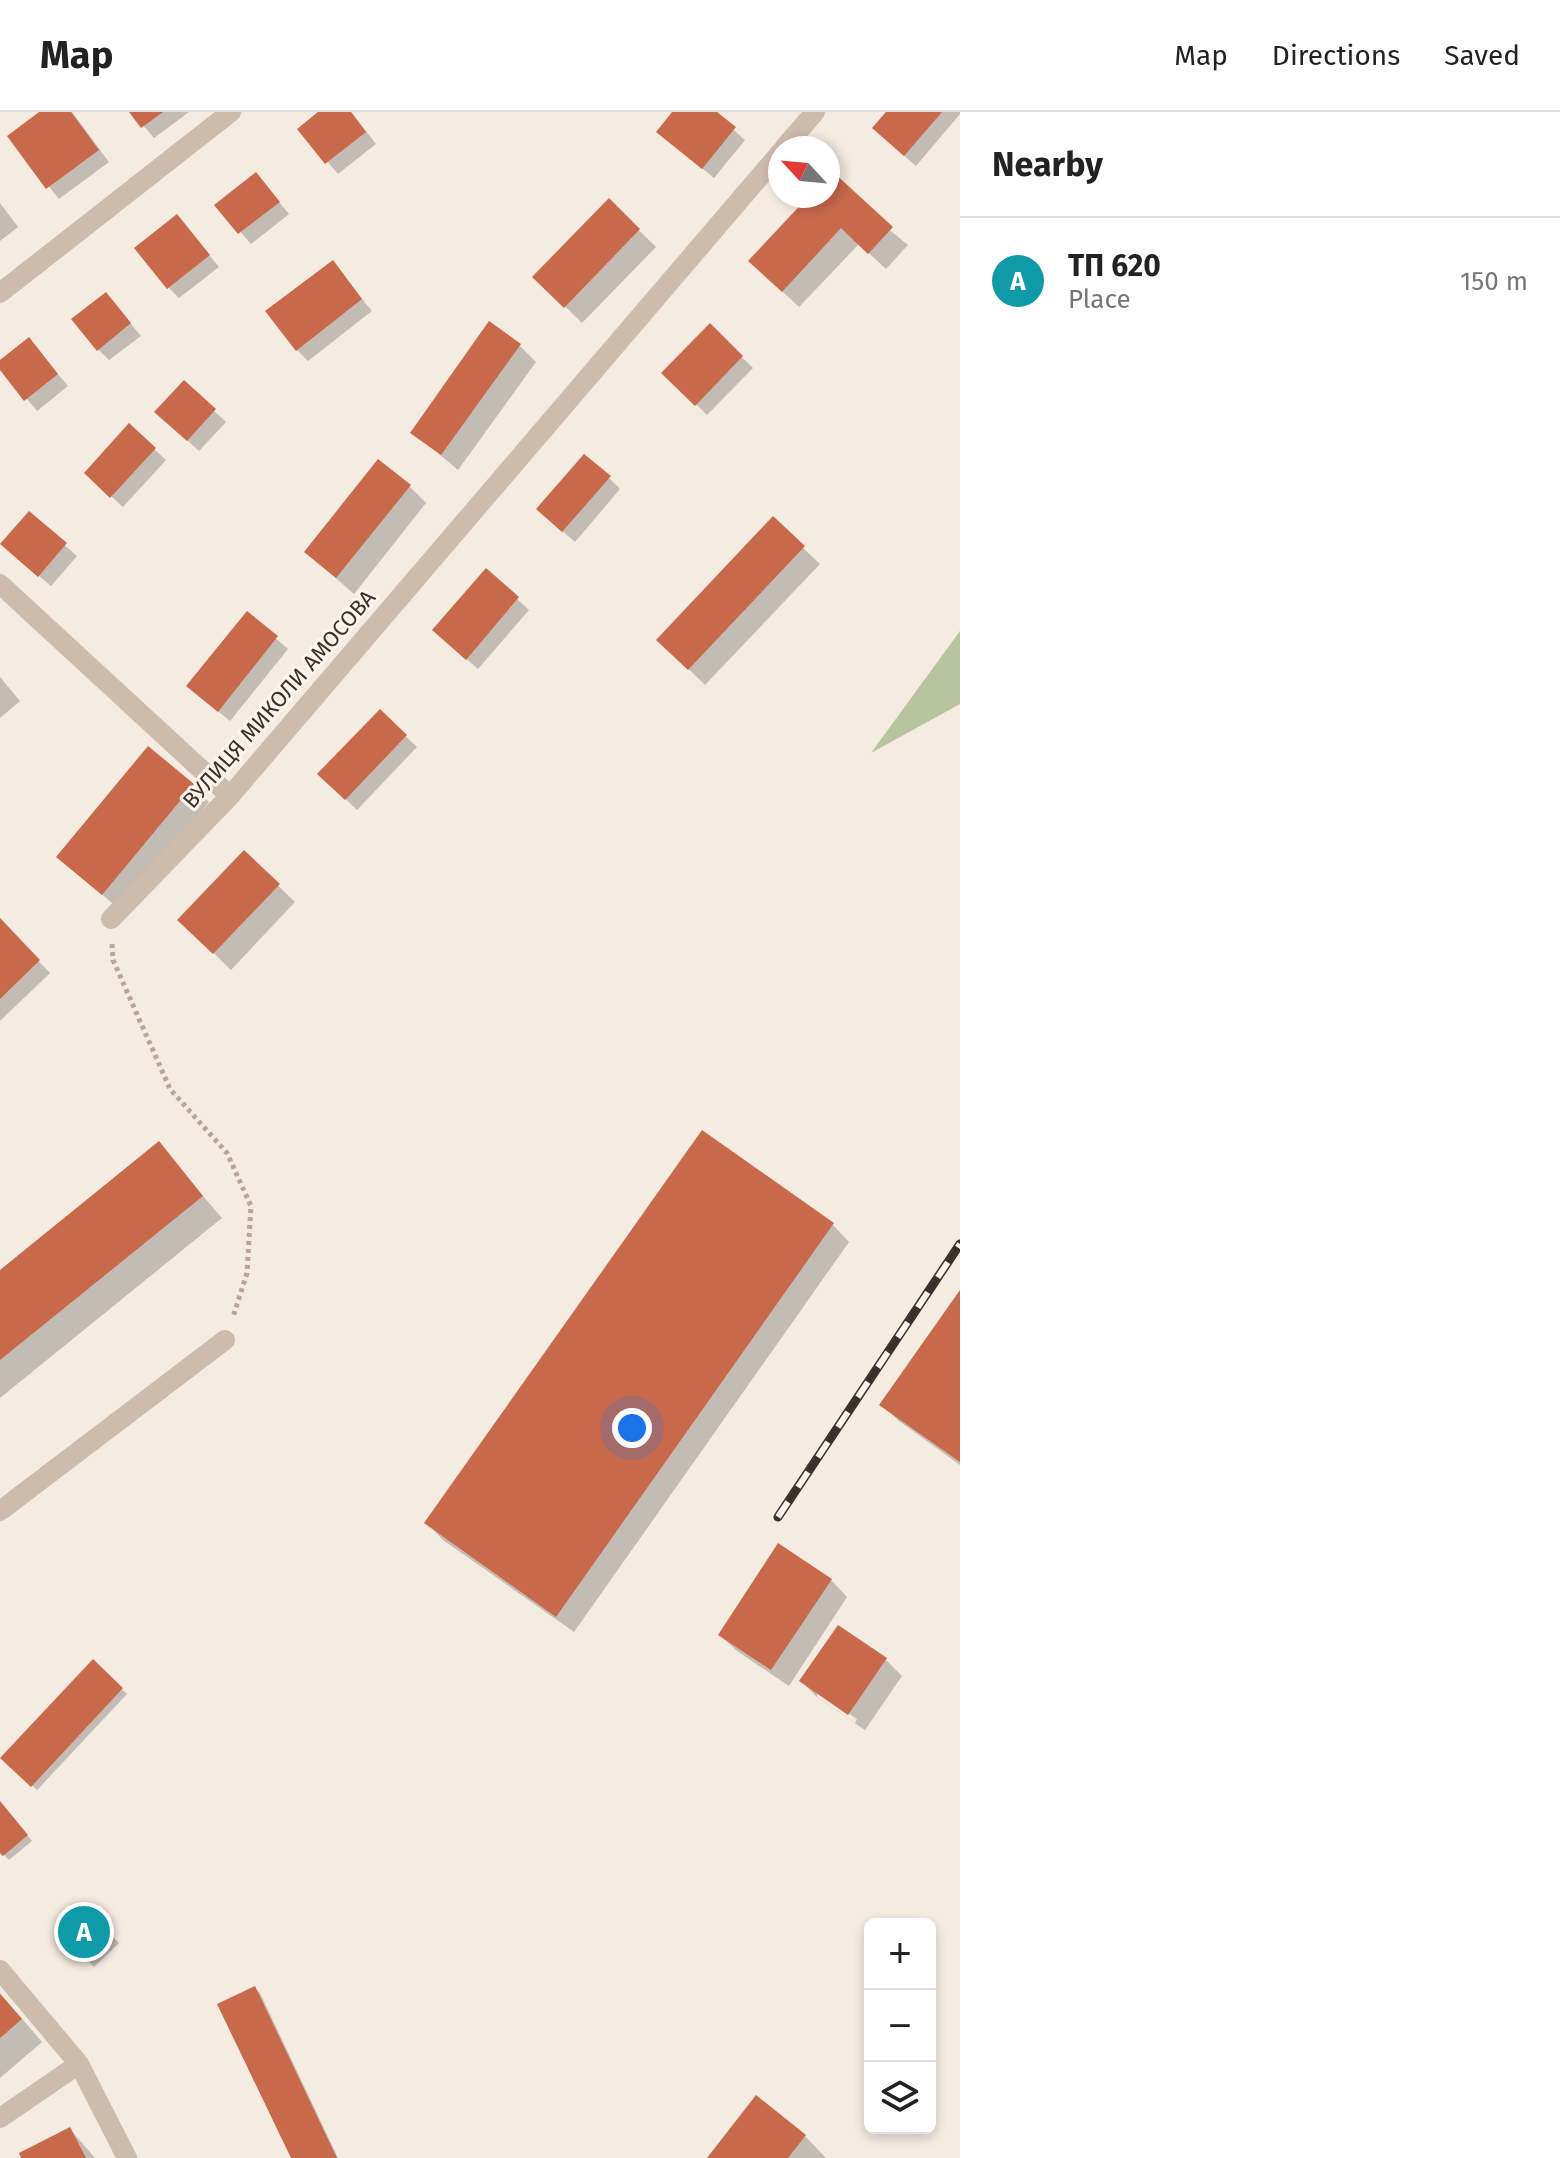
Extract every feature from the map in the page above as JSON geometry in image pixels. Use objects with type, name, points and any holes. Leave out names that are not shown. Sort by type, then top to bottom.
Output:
[{"type":"street","points":[[0,293],[231,112]]},
{"type":"street","points":[[794,136],[815,112]]},
{"type":"street","name":"ВУЛИЦЯ МИКОЛИ АМОСОВА","points":[[111,919],[230,796],[768,167]]},
{"type":"street","points":[[0,584],[230,796]]},
{"type":"street","points":[[0,1511],[225,1340]]},
{"type":"street","points":[[0,1970],[79,2064],[127,2158]]},
{"type":"street","points":[[0,2118],[79,2064]]},
{"type":"path","points":[[111,919],[113,960],[170,1089],[227,1153],[251,1206],[247,1273],[225,1340]]},
{"type":"green space","points":[[960,631],[960,704],[871,753]]},
{"type":"building","points":[[39,112],[71,112],[99,150],[46,189],[7,136]]},
{"type":"building","points":[[129,112],[163,112],[141,128]]},
{"type":"building","points":[[318,112],[351,112],[366,132],[325,164],[297,129]]},
{"type":"building","points":[[672,112],[717,112],[736,127],[702,169],[656,132]]},
{"type":"building","points":[[886,112],[942,112],[904,156],[872,128]]},
{"type":"building","points":[[256,172],[280,202],[238,234],[214,205]]},
{"type":"building","points":[[840,178],[893,227],[868,254],[841,228],[782,292],[748,261],[798,208],[840,208]]},
{"type":"building","points":[[609,198],[640,229],[564,308],[532,277]]},
{"type":"building","points":[[177,214],[210,255],[167,289],[134,248]]},
{"type":"building","points":[[333,260],[362,299],[296,351],[265,311]]},
{"type":"building","points":[[106,292],[131,323],[97,351],[71,319]]},
{"type":"building","points":[[489,321],[521,344],[441,455],[410,433]]},
{"type":"building","points":[[710,323],[743,356],[695,406],[661,373]]},
{"type":"building","points":[[29,337],[58,374],[24,401],[0,370],[0,360]]},
{"type":"building","points":[[184,380],[216,409],[187,441],[154,412]]},
{"type":"building","points":[[129,423],[156,448],[110,498],[84,473]]},
{"type":"building","points":[[584,454],[611,476],[562,532],[536,509]]},
{"type":"building","points":[[378,459],[411,485],[336,578],[304,552]]},
{"type":"building","points":[[29,511],[67,543],[38,577],[0,544]]},
{"type":"building","points":[[773,516],[805,546],[688,670],[656,640]]},
{"type":"building","points":[[486,568],[519,597],[466,660],[432,630]]},
{"type":"building","points":[[247,611],[278,636],[218,712],[186,686]]},
{"type":"building","points":[[380,709],[407,735],[345,800],[317,774]]},
{"type":"building","points":[[148,746],[194,784],[102,895],[56,857]]},
{"type":"building","points":[[244,850],[280,884],[213,954],[177,920]]},
{"type":"building","points":[[0,918],[40,960],[0,999]]},
{"type":"building","points":[[702,1130],[834,1223],[556,1617],[424,1523]]},
{"type":"building","points":[[159,1141],[203,1196],[0,1360],[0,1270]]},
{"type":"building","points":[[960,1290],[960,1462],[879,1405]]},
{"type":"building","points":[[778,1543],[832,1579],[771,1670],[718,1635]]},
{"type":"building","points":[[838,1625],[887,1658],[848,1715],[799,1681]]},
{"type":"building","points":[[93,1659],[123,1688],[31,1787],[0,1758]]},
{"type":"building","points":[[0,1801],[28,1835],[3,1856],[0,1853]]},
{"type":"building","points":[[86,1907],[109,1931],[82,1957],[59,1933]]},
{"type":"building","points":[[255,1986],[337,2158],[291,2158],[217,2004]]},
{"type":"building","points":[[0,1994],[22,2019],[0,2038]]},
{"type":"building","points":[[756,2095],[806,2135],[788,2158],[707,2158]]},
{"type":"building","points":[[70,2127],[86,2158],[21,2158],[19,2153]]},
{"type":"railway","points":[[778,1517],[960,1244]]},
{"type":"place","name":"ТП 620","points":[[84,1932]]}]
